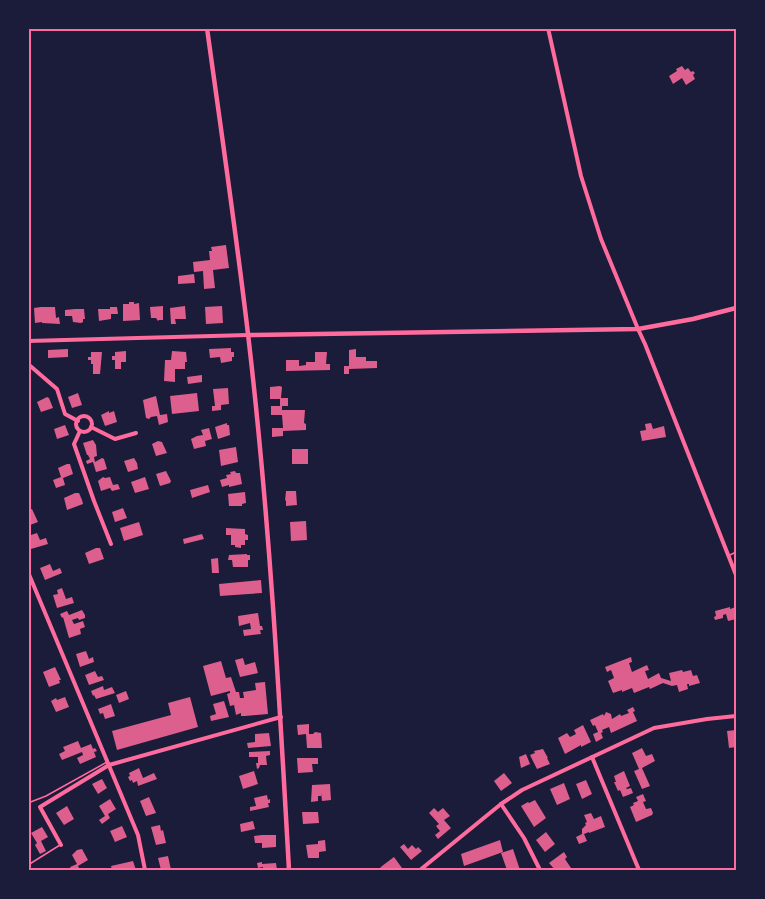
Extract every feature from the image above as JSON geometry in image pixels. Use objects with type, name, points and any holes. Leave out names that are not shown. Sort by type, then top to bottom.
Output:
[{"type":"main road","points":[[207,28],[248,335],[264,498],[281,717],[289,870]]},
{"type":"main road","points":[[248,335],[638,329],[682,322],[736,308]]},
{"type":"street","points":[[548,28],[581,176],[601,238],[736,575]]},
{"type":"street","points":[[28,341],[248,335]]},
{"type":"street","points":[[28,364],[57,389],[65,414],[78,421]]},
{"type":"street","points":[[80,431],[77,426],[78,421],[83,417],[89,418],[92,427],[115,439],[136,433]]},
{"type":"street","points":[[80,431],[87,432],[92,427]]},
{"type":"street","points":[[80,431],[74,444],[111,544]]},
{"type":"street","points":[[28,572],[138,835],[145,870]]},
{"type":"street","points":[[420,870],[501,804],[522,790],[654,728],[736,716]]},
{"type":"street","points":[[61,845],[40,807],[109,763],[281,717]]},
{"type":"street","points":[[592,757],[639,870]]},
{"type":"street","points":[[501,804],[524,838],[540,870]]},
{"type":"lane","points":[[729,555],[736,552]]},
{"type":"lane","points":[[28,803],[109,763]]},
{"type":"lane","points":[[28,865],[61,845]]},
{"type":"building","points":[[682,66],[685,70],[688,68],[695,73],[693,75],[695,79],[686,85],[682,78],[673,84],[669,76]]},
{"type":"building","points":[[226,245],[229,268],[213,270],[215,288],[204,289],[203,271],[194,272],[193,262],[210,260],[211,247]]},
{"type":"building","points":[[194,274],[195,283],[178,284],[178,276]]},
{"type":"building","points":[[129,302],[139,303],[140,320],[123,321],[123,304],[129,304]]},
{"type":"building","points":[[163,306],[163,320],[158,321],[156,318],[151,318],[150,307]]},
{"type":"building","points":[[185,306],[186,319],[175,319],[176,324],[171,324],[170,308]]},
{"type":"building","points":[[222,306],[223,323],[206,324],[205,307]]},
{"type":"building","points":[[55,307],[56,318],[59,317],[60,324],[35,323],[34,308]]},
{"type":"building","points":[[110,307],[117,307],[118,314],[111,314],[111,319],[99,321],[98,309],[110,309]]},
{"type":"building","points":[[84,309],[83,322],[73,322],[72,316],[65,316],[65,310]]},
{"type":"building","points":[[231,348],[231,352],[234,352],[232,361],[221,363],[220,357],[210,358],[209,349]]},
{"type":"building","points":[[68,349],[68,357],[48,358],[48,350]]},
{"type":"building","points":[[356,349],[356,357],[366,357],[366,361],[377,361],[377,368],[349,369],[349,374],[344,374],[344,366],[349,366],[349,350]]},
{"type":"building","points":[[126,351],[126,362],[121,362],[121,369],[115,369],[115,360],[112,360],[112,356],[115,356],[115,352]]},
{"type":"building","points":[[172,351],[186,352],[187,362],[185,362],[185,369],[175,369],[175,382],[164,381],[165,360],[171,360]]},
{"type":"building","points":[[91,352],[102,352],[100,374],[93,374],[93,364],[91,360],[88,360]]},
{"type":"building","points":[[315,352],[327,352],[326,364],[330,364],[330,370],[286,371],[286,360],[299,360],[299,366],[306,365],[306,362],[315,362]]},
{"type":"building","points":[[202,375],[202,382],[188,384],[187,377]]},
{"type":"building","points":[[270,387],[282,387],[281,398],[288,398],[288,406],[282,406],[282,410],[305,410],[306,430],[283,431],[283,436],[272,437],[272,428],[283,428],[282,415],[271,415],[271,406],[280,406],[280,399],[270,399]]},
{"type":"building","points":[[228,388],[229,404],[221,405],[221,410],[212,411],[212,406],[215,406],[213,389]]},
{"type":"building","points":[[78,393],[82,405],[72,408],[68,397]]},
{"type":"building","points":[[197,393],[199,411],[172,414],[170,396]]},
{"type":"building","points":[[156,396],[160,415],[167,414],[168,422],[159,425],[157,416],[146,418],[143,400]]},
{"type":"building","points":[[47,397],[53,408],[41,412],[37,402]]},
{"type":"building","points":[[109,411],[109,413],[114,411],[117,422],[105,426],[101,415]]},
{"type":"building","points":[[227,423],[230,435],[218,439],[215,427]]},
{"type":"building","points":[[651,423],[653,429],[664,426],[666,437],[642,441],[640,431],[646,430],[645,424]]},
{"type":"building","points":[[65,425],[69,435],[57,439],[54,429]]},
{"type":"building","points":[[209,428],[212,439],[205,441],[206,446],[194,449],[191,439],[203,435],[201,430]]},
{"type":"building","points":[[93,440],[97,456],[94,457],[95,462],[104,459],[107,469],[96,472],[93,462],[87,464],[86,461],[90,459],[83,443]]},
{"type":"building","points":[[162,442],[167,453],[156,456],[152,444]]},
{"type":"building","points":[[236,447],[238,462],[221,466],[219,450]]},
{"type":"building","points":[[292,449],[308,449],[308,464],[292,464]]},
{"type":"building","points":[[134,458],[138,469],[128,472],[124,461]]},
{"type":"building","points":[[70,464],[73,474],[63,478],[65,485],[56,488],[53,480],[61,477],[58,468]]},
{"type":"building","points":[[166,471],[171,481],[160,486],[156,474]]},
{"type":"building","points":[[235,471],[240,473],[242,484],[222,487],[220,480],[227,478],[226,475]]},
{"type":"building","points":[[103,477],[110,477],[113,485],[118,484],[120,489],[112,491],[110,488],[101,491],[98,481]]},
{"type":"building","points":[[145,477],[149,489],[135,493],[131,482]]},
{"type":"building","points":[[208,485],[210,492],[192,498],[190,490]]},
{"type":"building","points":[[286,491],[296,491],[297,505],[286,506]]},
{"type":"building","points":[[245,492],[246,503],[242,506],[229,506],[228,494]]},
{"type":"building","points":[[79,493],[83,504],[67,510],[64,498]]},
{"type":"building","points":[[123,508],[127,518],[115,522],[112,512]]},
{"type":"building","points":[[32,509],[38,522],[30,525],[28,510]]},
{"type":"building","points":[[306,521],[307,540],[291,541],[290,522]]},
{"type":"building","points":[[139,522],[143,535],[124,541],[120,528]]},
{"type":"building","points":[[226,528],[245,529],[248,540],[245,540],[245,545],[241,545],[241,548],[231,545],[231,535],[226,535]]},
{"type":"building","points":[[37,533],[40,540],[46,538],[48,544],[31,549],[28,536]]},
{"type":"building","points":[[202,534],[204,539],[184,544],[183,539]]},
{"type":"building","points":[[100,548],[104,559],[89,564],[85,553]]},
{"type":"building","points":[[229,555],[250,555],[248,567],[233,567],[232,560],[228,560]]},
{"type":"building","points":[[218,558],[219,573],[212,573],[211,559]]},
{"type":"building","points":[[50,564],[53,571],[60,568],[62,573],[45,580],[40,568]]},
{"type":"building","points":[[261,580],[262,593],[220,596],[219,584]]},
{"type":"building","points":[[62,588],[66,599],[72,597],[74,603],[57,608],[53,595],[58,594],[57,590]]},
{"type":"building","points":[[730,607],[730,609],[736,607],[736,619],[728,621],[726,614],[723,618],[715,620],[715,611]]},
{"type":"building","points":[[82,610],[85,618],[72,620],[74,624],[83,621],[85,627],[80,629],[81,634],[69,638],[60,614],[67,611],[69,615]]},
{"type":"building","points":[[258,613],[263,630],[260,630],[261,634],[244,636],[243,630],[251,629],[250,623],[239,626],[238,616]]},
{"type":"building","points":[[86,651],[89,659],[93,657],[94,662],[80,667],[76,654]]},
{"type":"building","points":[[631,657],[632,662],[629,663],[632,672],[647,665],[649,670],[645,671],[648,679],[659,673],[661,678],[671,681],[669,673],[691,670],[693,676],[697,675],[700,683],[689,686],[687,684],[688,689],[679,692],[677,685],[663,683],[634,693],[632,688],[613,693],[608,681],[614,678],[611,670],[607,672],[605,667]]},
{"type":"building","points":[[243,658],[245,665],[255,662],[258,673],[240,677],[235,660]]},
{"type":"building","points":[[221,661],[226,678],[231,677],[240,698],[244,698],[243,692],[256,690],[255,683],[265,682],[268,714],[241,716],[241,713],[236,715],[234,705],[230,706],[227,694],[230,691],[211,696],[203,666]]},
{"type":"building","points":[[55,667],[61,680],[59,680],[60,683],[49,687],[43,672]]},
{"type":"building","points":[[95,671],[98,677],[102,676],[104,680],[89,685],[85,675]]},
{"type":"building","points":[[103,686],[104,690],[112,687],[115,693],[96,699],[91,691]]},
{"type":"building","points":[[126,691],[129,699],[119,703],[116,695]]},
{"type":"building","points":[[65,697],[69,707],[56,712],[51,701]]},
{"type":"building","points":[[190,697],[198,727],[117,750],[112,731],[171,715],[168,703]]},
{"type":"building","points":[[224,701],[229,717],[211,721],[210,716],[216,714],[213,704]]},
{"type":"building","points":[[111,704],[115,716],[105,719],[103,713],[100,714],[98,709]]},
{"type":"building","points":[[633,707],[637,721],[611,733],[609,727],[602,730],[603,738],[596,742],[593,734],[598,732],[590,720],[603,714],[604,716],[606,712],[611,714],[612,719],[620,714],[621,716],[629,713],[627,710]]},
{"type":"building","points":[[309,724],[309,734],[321,733],[322,748],[307,748],[306,734],[298,735],[297,725]]},
{"type":"building","points":[[583,725],[591,742],[565,754],[558,738],[567,733],[570,737],[576,734],[574,730]]},
{"type":"building","points":[[736,730],[736,747],[729,748],[727,731]]},
{"type":"building","points":[[269,733],[271,746],[248,748],[247,743],[255,742],[255,734]]},
{"type":"building","points":[[78,741],[81,748],[91,744],[97,751],[94,752],[96,757],[80,764],[77,758],[83,755],[82,752],[62,760],[59,754],[65,751],[63,747]]},
{"type":"building","points":[[642,748],[646,756],[652,754],[655,761],[642,768],[650,786],[642,789],[634,771],[639,769],[632,753]]},
{"type":"building","points":[[543,749],[550,764],[537,769],[530,755],[535,753],[534,751]]},
{"type":"building","points":[[270,751],[270,755],[266,756],[267,765],[260,765],[257,769],[258,757],[249,757],[249,752]]},
{"type":"building","points":[[526,754],[530,764],[521,768],[519,757]]},
{"type":"building","points":[[297,758],[318,758],[318,764],[312,764],[313,772],[298,773]]},
{"type":"building","points":[[139,768],[143,778],[154,773],[157,779],[138,786],[137,781],[133,783],[128,777],[129,773]]},
{"type":"building","points":[[254,771],[258,784],[243,789],[239,776]]},
{"type":"building","points":[[624,771],[630,786],[626,788],[631,788],[633,793],[623,797],[614,782],[616,782],[614,776]]},
{"type":"building","points":[[504,773],[512,783],[501,791],[494,781]]},
{"type":"building","points":[[102,779],[107,788],[98,794],[92,784]]},
{"type":"building","points":[[586,780],[592,794],[582,799],[576,784]]},
{"type":"building","points":[[564,783],[570,799],[557,805],[550,789]]},
{"type":"building","points":[[330,784],[331,800],[322,801],[321,793],[318,801],[311,802],[312,785]]},
{"type":"building","points":[[643,794],[646,809],[651,808],[653,813],[636,822],[630,807],[638,801],[636,797]]},
{"type":"building","points":[[267,795],[268,800],[270,799],[269,807],[250,811],[250,807],[256,806],[254,798]]},
{"type":"building","points":[[149,797],[156,813],[146,816],[140,801]]},
{"type":"building","points":[[110,799],[116,809],[108,814],[110,818],[102,824],[99,820],[105,816],[99,806]]},
{"type":"building","points":[[535,800],[546,818],[534,827],[521,806]]},
{"type":"building","points":[[67,806],[74,819],[64,825],[56,813]]},
{"type":"building","points":[[434,808],[438,812],[443,808],[450,816],[444,820],[451,828],[438,839],[435,835],[440,831],[436,826],[439,824],[429,813]]},
{"type":"building","points":[[302,812],[318,812],[319,823],[303,824]]},
{"type":"building","points":[[591,813],[594,819],[601,816],[605,827],[584,834],[587,841],[579,844],[576,837],[582,834],[582,829],[587,822],[584,815]]},
{"type":"building","points":[[253,821],[255,829],[241,832],[240,824]]},
{"type":"building","points":[[160,825],[166,843],[156,845],[151,827]]},
{"type":"building","points":[[122,826],[127,837],[115,842],[110,831]]},
{"type":"building","points":[[42,827],[48,837],[41,841],[46,851],[40,854],[31,833]]},
{"type":"building","points":[[546,832],[555,844],[545,852],[536,840]]},
{"type":"building","points":[[276,835],[276,847],[262,848],[262,843],[255,843],[254,836]]},
{"type":"building","points":[[325,840],[326,851],[319,852],[319,858],[308,858],[306,845],[318,844],[318,841]]},
{"type":"building","points":[[500,840],[503,852],[464,866],[461,854]]},
{"type":"building","points":[[404,844],[408,849],[412,845],[422,851],[411,860],[400,847]]},
{"type":"building","points":[[82,849],[88,860],[78,866],[80,870],[72,870],[70,867],[77,864],[72,855]]},
{"type":"building","points":[[513,849],[520,870],[507,870],[501,853]]},
{"type":"building","points":[[564,852],[567,857],[565,859],[571,868],[555,870],[549,863]]},
{"type":"building","points":[[168,856],[171,870],[161,870],[158,858]]},
{"type":"building","points":[[394,857],[402,868],[382,870],[380,868],[382,866]]},
{"type":"building","points":[[133,861],[136,870],[112,870],[111,866]]},
{"type":"building","points":[[262,862],[262,864],[276,863],[277,870],[258,868],[257,863]]}]
